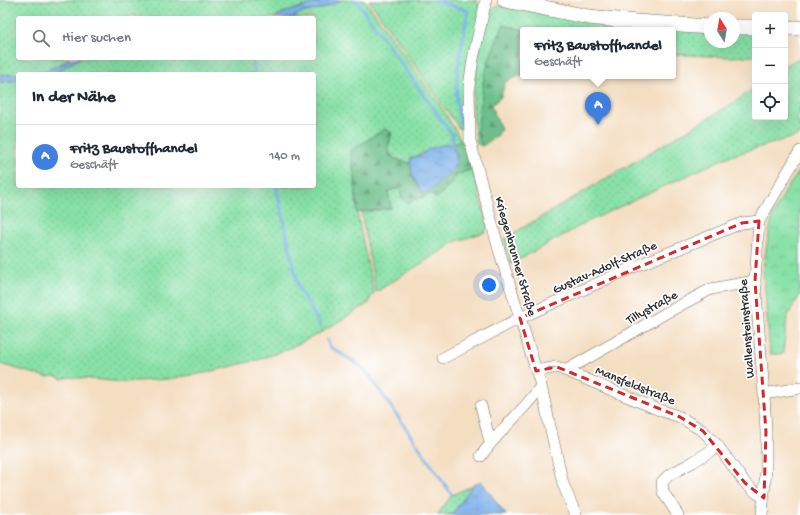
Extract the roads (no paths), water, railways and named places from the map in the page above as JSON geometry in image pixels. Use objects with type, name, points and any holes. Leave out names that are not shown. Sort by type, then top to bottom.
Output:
[{"type":"street","name":"Kriegenbrunner Straße","points":[[486,0],[473,59],[469,86],[470,141],[499,250],[541,386],[564,484],[576,515]]},
{"type":"street","points":[[505,0],[589,17],[636,22],[704,26]]},
{"type":"street","points":[[740,27],[752,27]]},
{"type":"street","points":[[788,28],[800,28]]},
{"type":"street","name":"Wallensteinstraße","points":[[762,515],[766,470],[764,394],[755,281],[759,221],[800,151]]},
{"type":"street","name":"Gustav-Adolf-Straße","points":[[443,358],[520,318],[629,269],[712,234],[742,223],[759,221]]},
{"type":"street","name":"Tillystraße","points":[[567,370],[666,313],[711,290],[755,281]]},
{"type":"street","name":"Mansfeldstraße","points":[[536,372],[557,367],[567,370],[680,417],[702,431],[718,446],[745,483],[764,498]]},
{"type":"street","points":[[481,456],[490,442],[533,397],[541,386]]},
{"type":"street","points":[[764,394],[800,388]]},
{"type":"street","points":[[481,406],[490,442]]},
{"type":"street","points":[[678,515],[663,492],[662,482],[669,475],[718,446]]},
{"type":"water","points":[[324,0],[342,0],[324,8],[301,13],[296,16],[278,16]]},
{"type":"water","points":[[68,60],[77,60],[56,72],[34,72],[45,71],[65,63]]},
{"type":"water","points":[[16,74],[16,80],[0,82],[0,75]]},
{"type":"water","points":[[447,144],[452,145],[454,148],[457,158],[456,164],[443,179],[424,194],[418,187],[413,177],[410,162],[411,158],[422,155],[428,149]]},
{"type":"water","points":[[481,481],[506,515],[452,515],[472,486]]},
{"type":"waterway","points":[[356,0],[453,136],[452,145]]},
{"type":"waterway","points":[[435,0],[468,11],[460,53],[457,83],[458,111],[461,124]]},
{"type":"waterway","points":[[252,60],[255,72]]},
{"type":"waterway","points":[[276,188],[298,286],[321,327]]},
{"type":"waterway","points":[[327,340],[330,347],[356,363],[367,372],[452,495]]},
{"type":"place","name":"Fritz Baustoffhandel","points":[[598,125]]}]
